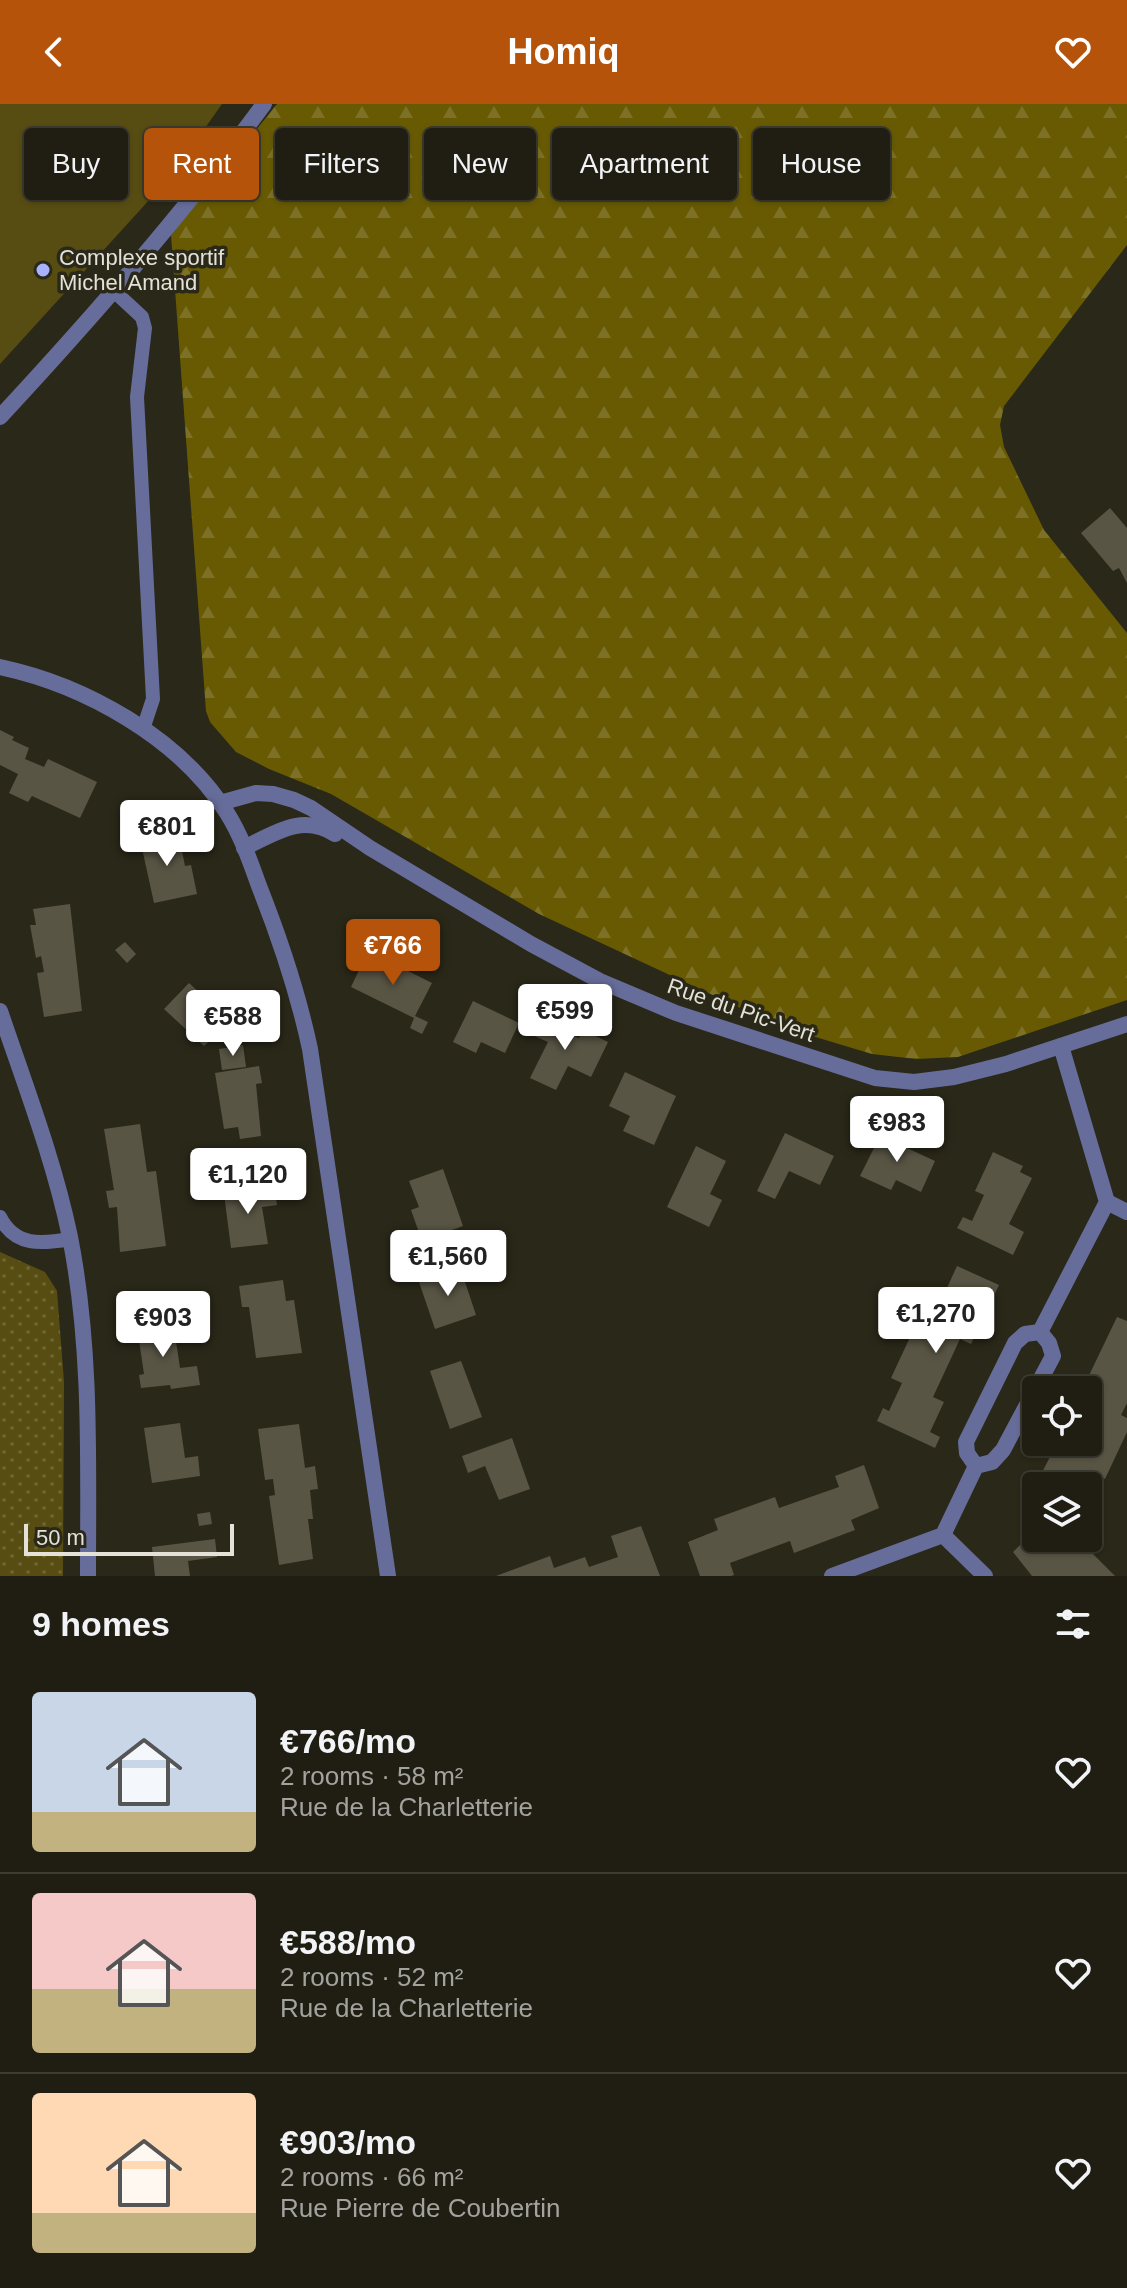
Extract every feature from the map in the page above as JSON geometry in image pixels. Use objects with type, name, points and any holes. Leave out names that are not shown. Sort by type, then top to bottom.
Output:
[{"type":"street","points":[[0,417],[114,291],[216,170],[264,104]]},
{"type":"street","points":[[0,667],[64,685],[93,698],[143,729],[208,787],[244,848],[292,977],[310,1049],[388,1576]]},
{"type":"street","name":"Rue du Pic-Vert","points":[[220,803],[256,793],[283,797],[311,808],[370,848],[531,944],[600,981],[676,1013],[875,1078],[905,1082],[934,1080],[1006,1064],[1127,1024]]},
{"type":"street","name":"Rue du Pic-Vert","points":[[244,848],[271,834],[305,823],[325,827],[342,838],[370,848]]},
{"type":"street","points":[[0,1011],[48,1151],[70,1239],[85,1350],[88,1576]]},
{"type":"street","points":[[1040,1332],[1107,1202],[1061,1046]]},
{"type":"street","points":[[1107,1202],[1127,1212]]},
{"type":"street","points":[[976,1466],[992,1462],[1003,1450],[1053,1356],[1049,1343],[1040,1332]]},
{"type":"street","points":[[976,1466],[967,1453],[966,1442],[1015,1343],[1025,1334],[1040,1332]]},
{"type":"street","points":[[832,1576],[943,1535],[976,1466]]},
{"type":"street","points":[[943,1535],[985,1576]]},
{"type":"lane","points":[[114,291],[142,317],[145,328],[137,397],[153,699],[143,729]]},
{"type":"lane","points":[[0,1217],[8,1232],[20,1239],[33,1243],[70,1239]]},
{"type":"shaded area","name":"Complexe sportif Michel Amand","points":[[0,104],[222,104],[205,128],[144,128],[144,200],[149,200],[0,364]]},
{"type":"shaded area","points":[[0,1252],[45,1272],[57,1291],[64,1382],[63,1576],[0,1576]]},
{"type":"green space","points":[[277,104],[1127,104],[1127,245],[1004,406],[1000,425],[1004,447],[1044,530],[1127,633],[1127,1000],[958,1057],[916,1059],[872,1054],[779,1026],[539,914],[331,794],[236,752],[210,722],[206,711],[171,235],[199,200],[259,200],[258,128]]},
{"type":"building","points":[[1110,508],[1127,528],[1127,583],[1119,568],[1113,571],[1081,533]]},
{"type":"building","points":[[0,730],[29,748],[25,759],[44,767],[48,759],[97,782],[80,818],[32,796],[28,802],[9,793],[18,774],[0,765]]},
{"type":"building","points":[[178,831],[185,866],[191,865],[197,894],[154,903],[140,839]]},
{"type":"building","points":[[70,904],[82,1011],[44,1017],[37,973],[44,972],[41,956],[36,958],[30,925],[36,925],[33,909]]},
{"type":"building","points":[[125,942],[136,954],[127,963],[115,950]]},
{"type":"building","points":[[368,951],[432,983],[415,1016],[428,1022],[422,1034],[410,1028],[414,1018],[351,987]]},
{"type":"building","points":[[189,983],[230,1021],[204,1046],[164,1009]]},
{"type":"building","points":[[473,1001],[519,1023],[505,1053],[481,1042],[476,1053],[453,1042]]},
{"type":"building","points":[[544,1009],[560,1017],[555,1027],[579,1038],[583,1030],[608,1042],[591,1077],[568,1066],[556,1090],[530,1078],[548,1042],[532,1035]]},
{"type":"building","points":[[243,1045],[246,1067],[222,1070],[219,1049]]},
{"type":"building","points":[[259,1066],[262,1083],[256,1084],[261,1136],[240,1139],[238,1127],[224,1129],[215,1073]]},
{"type":"building","points":[[625,1072],[676,1096],[654,1145],[623,1131],[630,1116],[609,1106]]},
{"type":"building","points":[[140,1124],[147,1172],[156,1171],[166,1246],[120,1252],[117,1207],[109,1208],[106,1191],[114,1190],[104,1129]]},
{"type":"building","points":[[883,1130],[910,1142],[907,1148],[935,1161],[921,1192],[896,1180],[891,1190],[860,1176]]},
{"type":"building","points":[[785,1133],[834,1156],[820,1185],[789,1171],[775,1199],[757,1191]]},
{"type":"building","points":[[696,1146],[726,1161],[710,1194],[722,1200],[709,1227],[667,1207]]},
{"type":"building","points":[[993,1152],[1023,1166],[1020,1172],[1032,1178],[1009,1224],[1024,1232],[1013,1255],[957,1228],[963,1217],[972,1221],[984,1195],[975,1191]]},
{"type":"building","points":[[443,1169],[463,1226],[422,1241],[411,1210],[419,1207],[409,1181]]},
{"type":"building","points":[[274,1187],[277,1205],[262,1207],[268,1244],[231,1248],[224,1194]]},
{"type":"building","points":[[957,1266],[999,1285],[971,1344],[960,1339],[933,1397],[944,1402],[930,1432],[940,1437],[935,1448],[877,1421],[883,1408],[889,1411],[902,1383],[891,1378],[918,1320],[930,1325]]},
{"type":"building","points":[[460,1267],[476,1315],[435,1329],[419,1282]]},
{"type":"building","points":[[283,1280],[286,1301],[294,1300],[302,1353],[256,1358],[249,1307],[242,1307],[239,1286]]},
{"type":"building","points":[[1117,1317],[1127,1321],[1127,1403],[1121,1415],[1127,1418],[1127,1432],[1105,1479],[1102,1472],[1042,1472],[1050,1456],[1102,1456],[1102,1376],[1089,1376]]},
{"type":"building","points":[[173,1321],[180,1368],[197,1366],[200,1385],[171,1389],[170,1385],[141,1388],[139,1375],[144,1374],[137,1327]]},
{"type":"building","points":[[461,1361],[482,1417],[450,1429],[430,1371]]},
{"type":"building","points":[[180,1423],[185,1458],[198,1456],[200,1476],[152,1483],[144,1428]]},
{"type":"building","points":[[299,1424],[305,1468],[315,1466],[318,1489],[310,1490],[313,1519],[308,1519],[313,1559],[279,1565],[269,1496],[275,1495],[273,1479],[265,1480],[258,1429]]},
{"type":"building","points":[[512,1438],[530,1489],[499,1500],[485,1466],[468,1473],[462,1456]]},
{"type":"building","points":[[864,1465],[879,1508],[851,1520],[855,1530],[794,1553],[790,1541],[730,1563],[734,1575],[731,1576],[700,1576],[688,1542],[718,1530],[714,1519],[775,1497],[779,1508],[839,1487],[835,1476]]},
{"type":"building","points":[[210,1512],[212,1524],[199,1526],[197,1514]]},
{"type":"building","points":[[641,1526],[660,1576],[496,1576],[550,1556],[554,1568],[585,1557],[589,1567],[618,1557],[611,1536]]},
{"type":"building","points":[[215,1539],[217,1557],[188,1561],[190,1576],[155,1576],[152,1547]]},
{"type":"building","points":[[1022,1543],[1022,1552],[1091,1552],[1115,1576],[1032,1576],[1013,1552]]},
{"type":"place","name":"Complexe sportif Michel Amand","points":[[43,270]]}]
